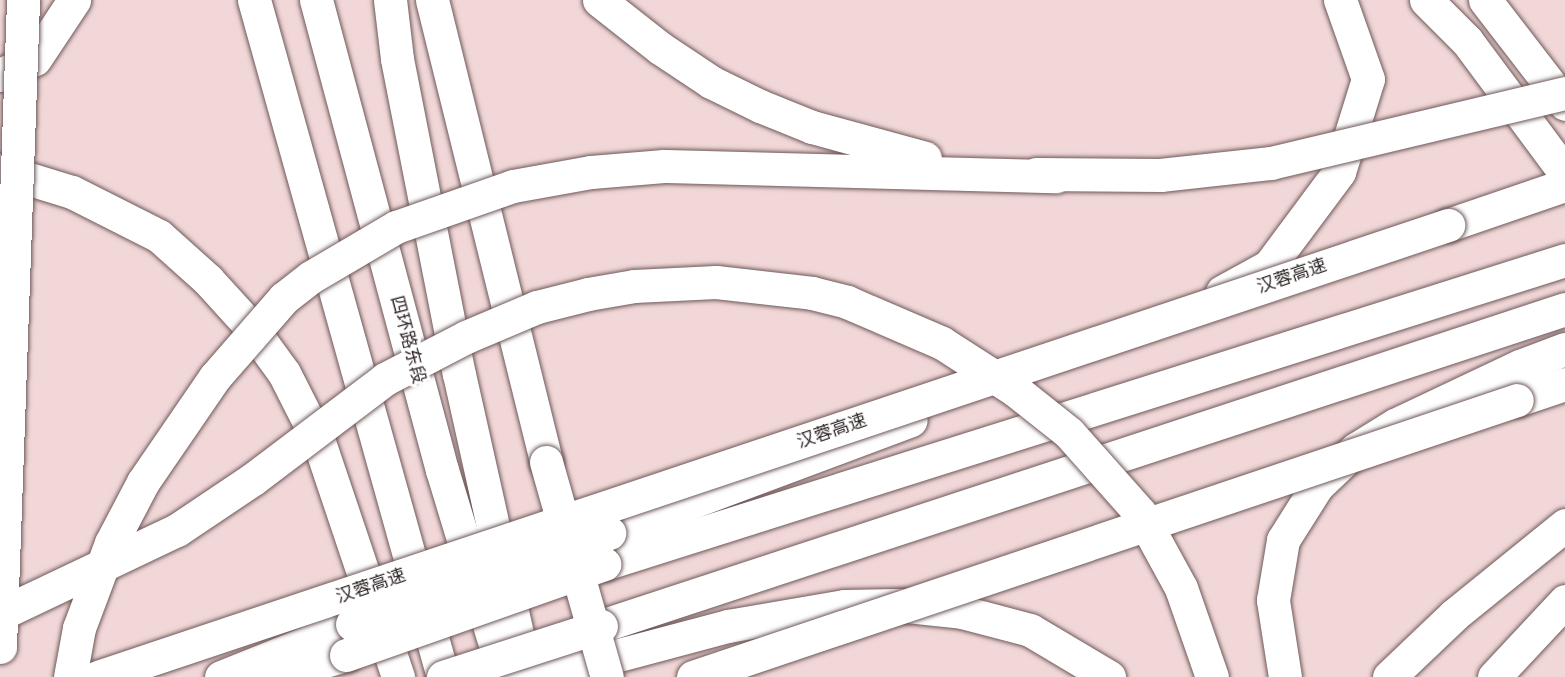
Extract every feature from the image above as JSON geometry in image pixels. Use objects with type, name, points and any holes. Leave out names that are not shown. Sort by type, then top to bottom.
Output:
[{"type":"main road","points":[[0,647],[23,0]]},
{"type":"main road","points":[[0,75],[35,59],[74,0]]},
{"type":"main road","points":[[254,0],[443,677],[606,652],[728,626],[844,606],[898,605],[962,612],[1030,630],[1109,677]]},
{"type":"main road","name":"四环路东段","points":[[316,0],[442,470],[505,677]]},
{"type":"main road","points":[[390,0],[397,59],[459,374],[527,677]]},
{"type":"main road","points":[[432,0],[546,462],[606,652]]},
{"type":"main road","points":[[599,0],[660,48],[711,82],[812,127],[889,151],[1056,176]]},
{"type":"main road","points":[[221,677],[349,640],[607,549],[1163,325],[1269,266],[1340,172],[1368,79],[1340,0]]},
{"type":"main road","points":[[1426,0],[1467,41],[1565,174]]},
{"type":"main road","points":[[1485,0],[1565,104]]},
{"type":"main road","points":[[70,677],[79,628],[111,543],[144,482],[222,367],[284,298],[311,277],[396,227],[513,186],[591,172],[664,166],[1056,176],[1160,175],[1270,163],[1565,93]]},
{"type":"main road","points":[[0,170],[72,192],[159,236],[208,280],[249,325],[284,373],[319,442],[398,677]]},
{"type":"main road","name":"汉蓉高速","points":[[98,677],[1565,185]]},
{"type":"main road","points":[[607,549],[1558,262]]},
{"type":"main road","points":[[0,614],[177,530],[262,473],[385,379],[466,337],[537,307],[588,294],[634,286],[716,282],[800,291],[847,302],[942,344],[1015,390],[1069,434],[1140,513],[1181,588],[1212,677]]},
{"type":"main road","points":[[536,677],[1565,309]]},
{"type":"main road","points":[[1285,677],[1273,600],[1283,540],[1317,486],[1356,449],[1395,425],[1520,366],[1565,349]]},
{"type":"main road","points":[[693,677],[1565,384]]},
{"type":"main road","points":[[1389,677],[1463,608],[1565,525]]},
{"type":"main road","points":[[1494,677],[1565,602]]},
{"type":"main road","points":[[267,677],[349,640]]}]
